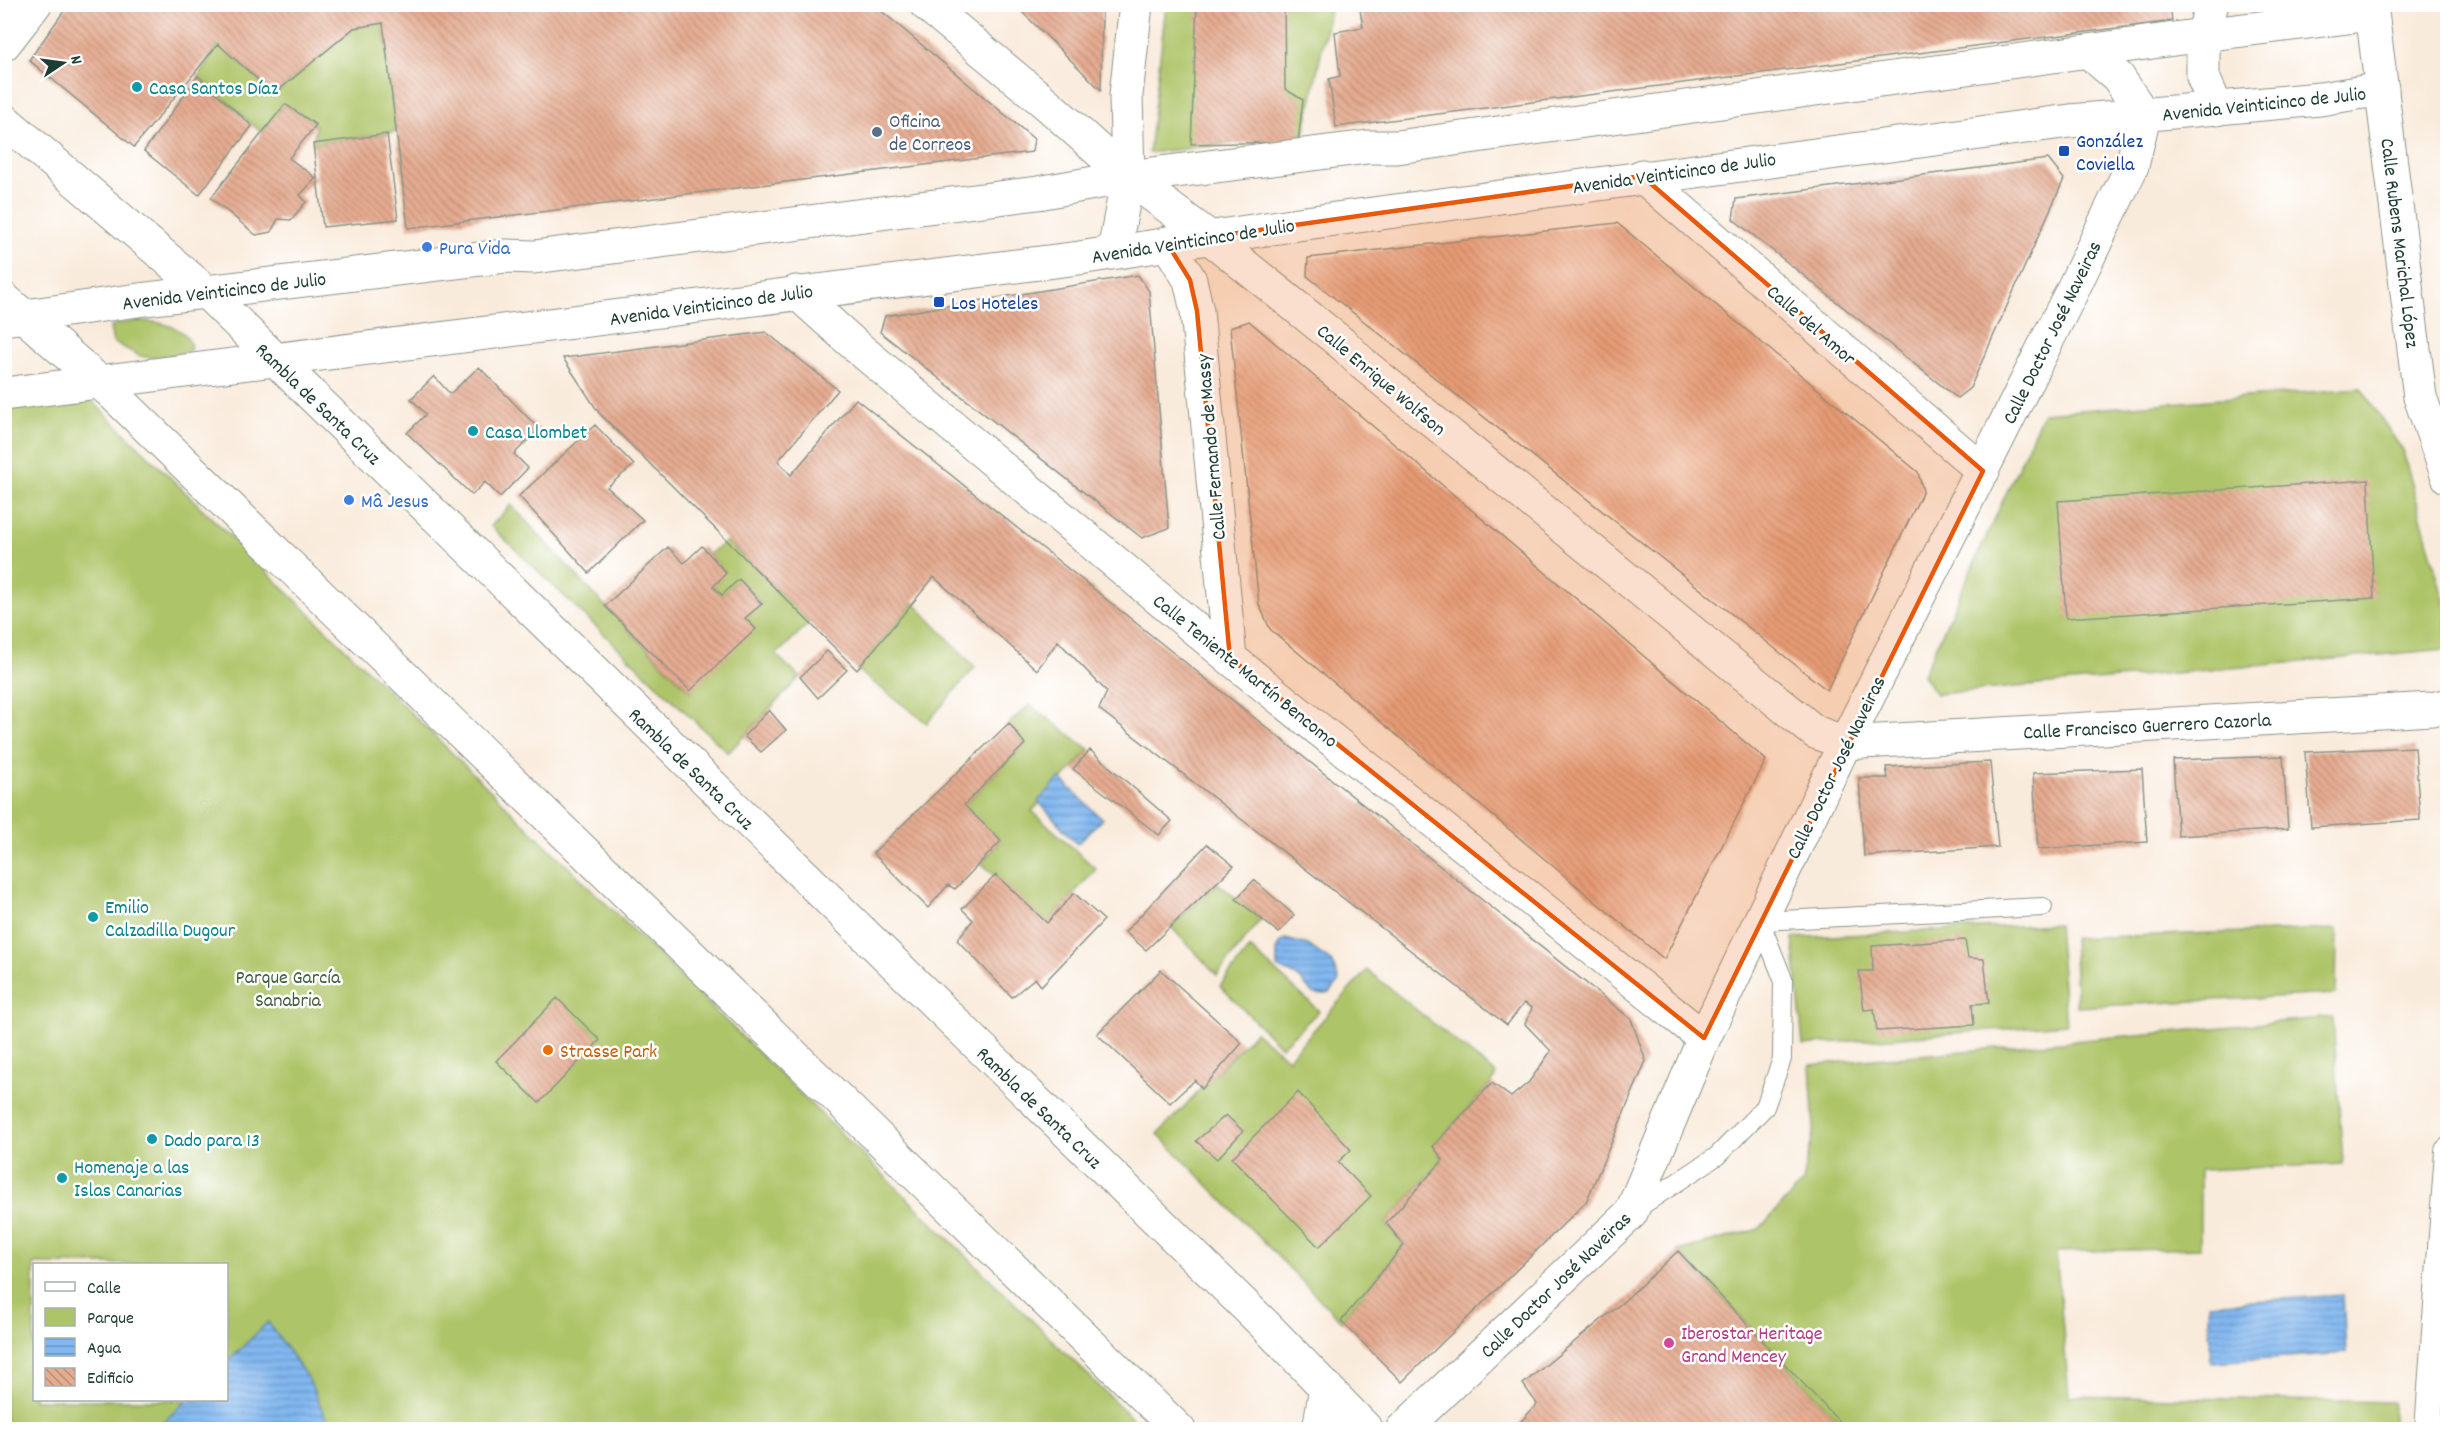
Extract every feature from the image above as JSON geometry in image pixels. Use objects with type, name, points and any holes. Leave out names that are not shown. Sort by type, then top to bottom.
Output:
[{"type":"street","points":[[4,44],[34,4]]},
{"type":"street","name":"Calle Enrique Wolfson","points":[[926,4],[1048,105],[1128,177],[1209,237],[1815,732],[1845,743]]},
{"type":"street","points":[[1114,251],[1128,177],[1126,95],[1136,4]]},
{"type":"street","name":"Avenida Veinticinco de Julio","points":[[11,312],[505,256],[534,257],[1038,193],[1128,177],[1368,147],[1397,147],[2090,52],[2204,15],[2371,9]]},
{"type":"street","name":"Calle Rubens Marichal López","points":[[2371,9],[2420,397],[2448,477]]},
{"type":"street","points":[[2204,15],[2203,77],[2217,109]]},
{"type":"street","points":[[2090,52],[2118,77],[2144,116]]},
{"type":"street","name":"Avenida Veinticinco de Julio","points":[[4,394],[273,358],[1079,258],[1167,243],[1642,176],[2070,121],[2320,99],[2382,89]]},
{"type":"street","name":"Calle Doctor José Naveiras","points":[[1402,1430],[1631,1213],[1704,1038],[1845,743],[1983,471],[2132,166],[2144,116]]},
{"type":"street","name":"Rambla de Santa Cruz","points":[[4,120],[205,291],[1326,1387],[1367,1430]]},
{"type":"street","name":"Calle del Amor","points":[[1642,176],[1983,471]]},
{"type":"street","name":"Calle Fernando de Massy","points":[[1167,243],[1190,280],[1197,311],[1230,658]]},
{"type":"street","name":"Calle Teniente Martín Bencomo","points":[[796,292],[856,346],[1230,658],[1704,1038]]},
{"type":"street","points":[[11,312],[100,382],[1179,1430]]},
{"type":"street","name":"Calle Francisco Guerrero Cazorla","points":[[1845,743],[2432,709],[2448,705]]},
{"type":"street","points":[[2428,1430],[2448,1150]]},
{"type":"street","points":[[1318,1430],[1326,1387]]},
{"type":"lane","points":[[1631,1213],[1717,1155],[1765,1107],[1782,1059],[1783,979],[1760,921],[2043,907]]},
{"type":"highlighted area","points":[[1642,176],[1983,471],[1704,1038],[1230,658],[1197,311],[1190,280],[1167,243]]},
{"type":"green space","points":[[1166,5],[1331,5],[1304,135],[1149,153]]},
{"type":"green space","points":[[383,23],[396,131],[387,134],[313,144],[316,125],[285,104],[262,133],[198,76],[218,44],[274,94],[354,28]]},
{"type":"green space","points":[[138,321],[162,323],[178,329],[189,340],[191,348],[188,352],[152,358],[140,356],[113,342],[110,328],[116,324]]},
{"type":"green space","points":[[2361,388],[2403,451],[2447,612],[2447,649],[1936,694],[1923,675],[2043,413]]},
{"type":"green space","name":"Parque García Sanabria","points":[[90,399],[1143,1429],[5,1429],[4,410]]},
{"type":"green space","points":[[511,505],[605,606],[690,691],[745,618],[762,604],[739,579],[722,595],[713,587],[725,573],[709,554],[727,541],[810,622],[776,655],[800,677],[728,753],[491,526]]},
{"type":"green space","points":[[913,602],[975,667],[927,723],[857,670]]},
{"type":"green space","points":[[1030,705],[1090,750],[1032,811],[1096,869],[1047,923],[981,863],[1001,841],[964,805],[1025,744],[1009,723]]},
{"type":"green space","points":[[1218,883],[1261,919],[1217,975],[1171,927]]},
{"type":"green space","points":[[2058,924],[2066,1024],[1803,1045],[1793,938]]},
{"type":"green space","points":[[2337,929],[2336,994],[2077,1007],[2073,938]]},
{"type":"green space","points":[[1250,948],[1319,1011],[1281,1047],[1220,986]]},
{"type":"green space","points":[[1367,970],[1496,1074],[1492,1083],[1434,1145],[1443,1160],[1386,1223],[1404,1245],[1341,1321],[1158,1134],[1255,1032],[1288,1059]]},
{"type":"green space","points":[[2333,1017],[2343,1164],[2200,1170],[2200,1248],[2056,1252],[2069,1396],[2393,1402],[2393,1429],[1847,1429],[1678,1251],[1759,1229],[1803,1182],[1814,1129],[1810,1065]]},
{"type":"water","points":[[1060,778],[1102,819],[1077,844],[1038,801]]},
{"type":"water","points":[[1285,939],[1308,945],[1332,962],[1339,981],[1330,993],[1314,994],[1299,978],[1277,967],[1278,948]]},
{"type":"water","points":[[2343,1295],[2346,1353],[2211,1362],[2208,1304]]},
{"type":"water","points":[[268,1322],[309,1380],[331,1429],[156,1429],[186,1401],[228,1401],[228,1361]]},
{"type":"building","points":[[69,4],[873,4],[1034,139],[1032,152],[408,228],[383,23],[354,28],[274,94],[218,44],[134,147],[29,60]]},
{"type":"building","points":[[1014,4],[1102,4],[1101,90]]},
{"type":"building","points":[[1197,4],[1284,4],[1285,89],[1303,100],[1298,142],[1191,144]]},
{"type":"building","points":[[1359,4],[2170,4],[2172,21],[1336,127],[1329,79],[1340,76],[1335,32],[1363,27]]},
{"type":"building","points":[[198,76],[252,126],[199,195],[144,151]]},
{"type":"building","points":[[285,104],[316,125],[289,158],[316,178],[300,195],[306,202],[291,220],[278,219],[271,232],[256,235],[211,198]]},
{"type":"building","points":[[387,134],[398,219],[323,227],[313,144]]},
{"type":"building","points":[[2048,159],[2064,179],[1970,388],[1957,398],[1733,219],[1736,199]]},
{"type":"building","points":[[1617,223],[1918,472],[1923,491],[1827,690],[1307,276],[1308,258]]},
{"type":"building","points":[[1138,275],[1149,291],[1169,528],[1142,538],[880,332],[885,316]]},
{"type":"building","points":[[1249,321],[1766,760],[1664,959],[1270,629],[1259,604],[1230,328]]},
{"type":"building","points":[[766,332],[838,390],[778,461],[791,475],[856,399],[1631,1019],[1646,1061],[1586,1202],[1402,1382],[1341,1321],[1404,1245],[1386,1223],[1443,1160],[1433,1146],[1492,1083],[1511,1097],[1529,1082],[1551,1051],[1525,1024],[1532,1008],[1524,1003],[1507,1025],[1099,709],[1107,692],[1058,641],[1037,670],[934,577],[857,670],[599,413],[563,358]]},
{"type":"building","name":"Casa Llombet","points":[[479,367],[539,429],[514,454],[528,468],[500,497],[485,482],[472,495],[407,433],[426,414],[411,399],[434,376],[450,394]]},
{"type":"building","points":[[595,425],[634,465],[607,487],[643,520],[589,573],[519,496]]},
{"type":"building","points":[[2368,480],[2374,598],[2066,618],[2058,501]]},
{"type":"building","points":[[702,546],[726,573],[713,587],[722,595],[739,579],[762,604],[745,618],[756,629],[690,691],[605,606],[668,547],[684,563]]},
{"type":"building","points":[[827,651],[847,670],[818,698],[800,677]]},
{"type":"building","points":[[769,710],[786,730],[761,752],[744,736]]},
{"type":"building","points":[[1009,723],[1025,744],[964,805],[1001,841],[955,889],[948,885],[928,908],[873,853]]},
{"type":"building","points":[[2415,747],[2420,820],[2311,827],[2305,752]]},
{"type":"building","points":[[1090,750],[1172,821],[1159,835],[1073,769]]},
{"type":"building","points":[[2283,756],[2288,829],[2178,836],[2173,760]]},
{"type":"building","points":[[1990,762],[1998,847],[1864,856],[1859,778],[1888,778],[1886,767]]},
{"type":"building","points":[[2142,769],[2147,842],[2038,849],[2033,773]]},
{"type":"building","points":[[1207,844],[1234,866],[1146,950],[1125,932]]},
{"type":"building","points":[[996,875],[1047,923],[1074,893],[1104,920],[1041,986],[1035,978],[1012,997],[957,940],[973,920],[962,909]]},
{"type":"building","points":[[1254,880],[1294,915],[1279,933],[1236,899]]},
{"type":"building","points":[[1965,940],[1968,958],[1984,959],[1989,1003],[1972,1004],[1974,1025],[1877,1031],[1874,1009],[1864,1010],[1859,971],[1873,971],[1872,946]]},
{"type":"building","points":[[1161,970],[1242,1043],[1202,1089],[1195,1080],[1170,1103],[1097,1034]]},
{"type":"building","name":"Strasse Park","points":[[557,998],[600,1040],[539,1103],[496,1061]]},
{"type":"building","points":[[1298,1092],[1351,1150],[1338,1162],[1371,1196],[1319,1247],[1232,1158]]},
{"type":"building","points":[[1226,1115],[1243,1131],[1217,1159],[1196,1141]]},
{"type":"building","name":"Iberostar Heritage Grand Mencey","points":[[1678,1251],[1847,1430],[1513,1430],[1537,1404],[1523,1384],[1623,1302]]},
{"type":"place","name":"Casa Santos Díaz","points":[[137,87]]},
{"type":"place","name":"Oficina de Correos","points":[[877,132]]},
{"type":"place","name":"González Coviella","points":[[2064,151]]},
{"type":"place","name":"Pura Vida","points":[[427,247]]},
{"type":"place","name":"Los Hoteles","points":[[939,302]]},
{"type":"place","name":"Casa Llombet","points":[[473,431]]},
{"type":"place","name":"Mâ Jesus","points":[[349,500]]},
{"type":"place","name":"Emilio Calzadilla Dugour","points":[[93,917]]},
{"type":"place","name":"Strasse Park","points":[[548,1050]]},
{"type":"place","name":"Dado para 13","points":[[152,1139]]},
{"type":"place","name":"Homenaje a las Islas Canarias","points":[[62,1178]]},
{"type":"place","name":"Iberostar Heritage Grand Mencey","points":[[1669,1343]]}]
